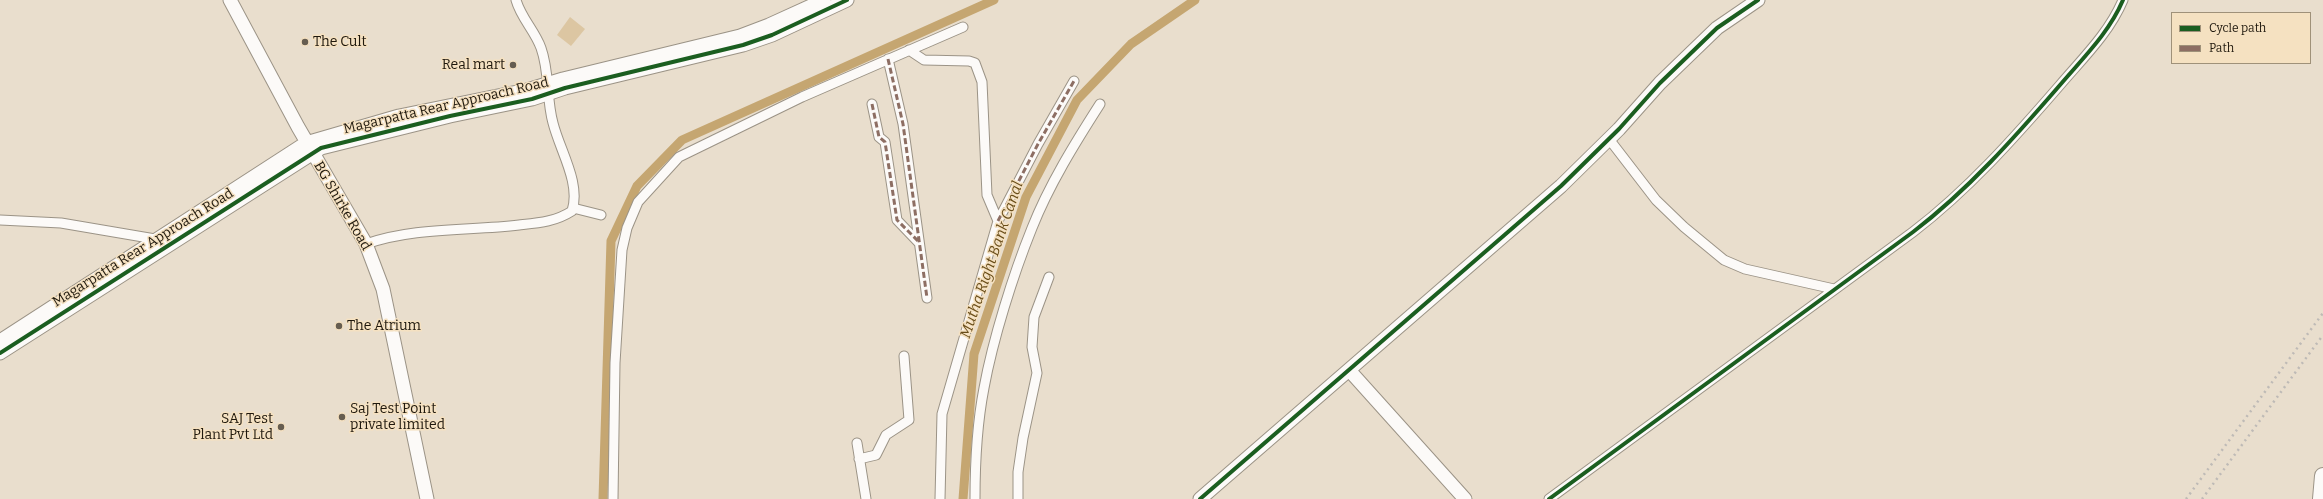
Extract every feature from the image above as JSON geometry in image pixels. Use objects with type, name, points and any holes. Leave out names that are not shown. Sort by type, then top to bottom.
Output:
[{"type":"highway","points":[[2321,499],[2323,476]]},
{"type":"street","name":"BG Shirke Road","points":[[230,0],[309,148],[366,244],[383,289],[427,499]]},
{"type":"street","points":[[366,244],[397,235],[484,229],[550,221],[563,217],[572,211],[575,201],[573,188],[553,124],[546,65],[541,46],[518,9],[516,0]]},
{"type":"street","name":"Magarpatta Rear Approach Road","points":[[548,90],[563,79],[740,36],[768,26],[824,0]]},
{"type":"street","name":"Magarpatta Rear Approach Road","points":[[0,341],[51,314],[309,148],[321,148],[548,90],[565,88],[743,46],[772,35],[847,0]]},
{"type":"street","points":[[1200,499],[1561,186],[1609,139],[1660,83],[1717,28],[1732,16],[1758,0]]},
{"type":"street","points":[[1549,499],[1932,218],[1961,192],[2012,139],[2076,68],[2109,27],[2123,0]]},
{"type":"street","points":[[613,499],[615,363],[622,250],[627,228],[638,202],[679,157],[721,135],[888,59],[963,27]]},
{"type":"street","points":[[909,50],[924,60],[969,61],[975,63],[979,69],[982,82],[987,195],[998,221]]},
{"type":"street","points":[[888,59],[903,124],[926,298]]},
{"type":"street","points":[[940,499],[942,414],[998,221],[1038,144],[1074,81]]},
{"type":"street","points":[[872,104],[879,137],[885,142],[897,220],[915,236],[920,244]]},
{"type":"street","points":[[975,499],[975,467],[984,388],[1004,310],[1032,228],[1077,141],[1100,104]]},
{"type":"street","points":[[1609,139],[1656,200],[1689,231],[1724,260],[1745,269],[1834,289]]},
{"type":"street","points":[[573,208],[601,215]]},
{"type":"street","points":[[0,220],[61,223],[163,243]]},
{"type":"street","points":[[1018,499],[1018,472],[1023,438],[1037,374],[1032,347],[1034,323],[1049,277]]},
{"type":"street","name":"Magarpatta Rear Approach Road","points":[[0,353],[51,314]]},
{"type":"street","points":[[859,458],[876,455],[886,436],[909,420],[904,356]]},
{"type":"street","points":[[1349,370],[1465,499]]},
{"type":"street","points":[[857,443],[866,499]]},
{"type":"shaded area","points":[[570,17],[585,29],[571,46],[557,35]]},
{"type":"waterway","points":[[603,499],[611,241],[637,186],[682,140],[994,0]]},
{"type":"waterway","name":"Mutha Right Bank Canal","points":[[963,499],[974,354],[1026,197],[1077,100],[1131,44],[1195,0]]},
{"type":"railway","points":[[2186,499],[2323,313]]},
{"type":"railway","points":[[2202,499],[2323,335]]},
{"type":"marked path","points":[[888,59],[903,124],[927,298]]},
{"type":"marked path","points":[[998,221],[1038,144],[1074,81]]},
{"type":"marked path","points":[[872,104],[879,137],[885,142],[897,220],[919,242]]},
{"type":"cycle path","points":[[0,353],[321,148],[450,116],[532,99],[565,88],[743,45],[772,35],[847,0]]},
{"type":"cycle path","points":[[1200,499],[1561,186],[1619,129],[1660,83],[1717,28],[1758,0]]},
{"type":"cycle path","points":[[1549,499],[1913,232],[1953,199],[2008,143],[2086,55],[2103,34],[2123,0]]},
{"type":"place","name":"The Cult","points":[[305,42]]},
{"type":"place","name":"Real mart","points":[[513,65]]},
{"type":"place","name":"The Atrium","points":[[339,326]]},
{"type":"place","name":"Saj Test Point private limited","points":[[342,417]]},
{"type":"place","name":"SAJ Test Plant Pvt Ltd","points":[[281,427]]}]
